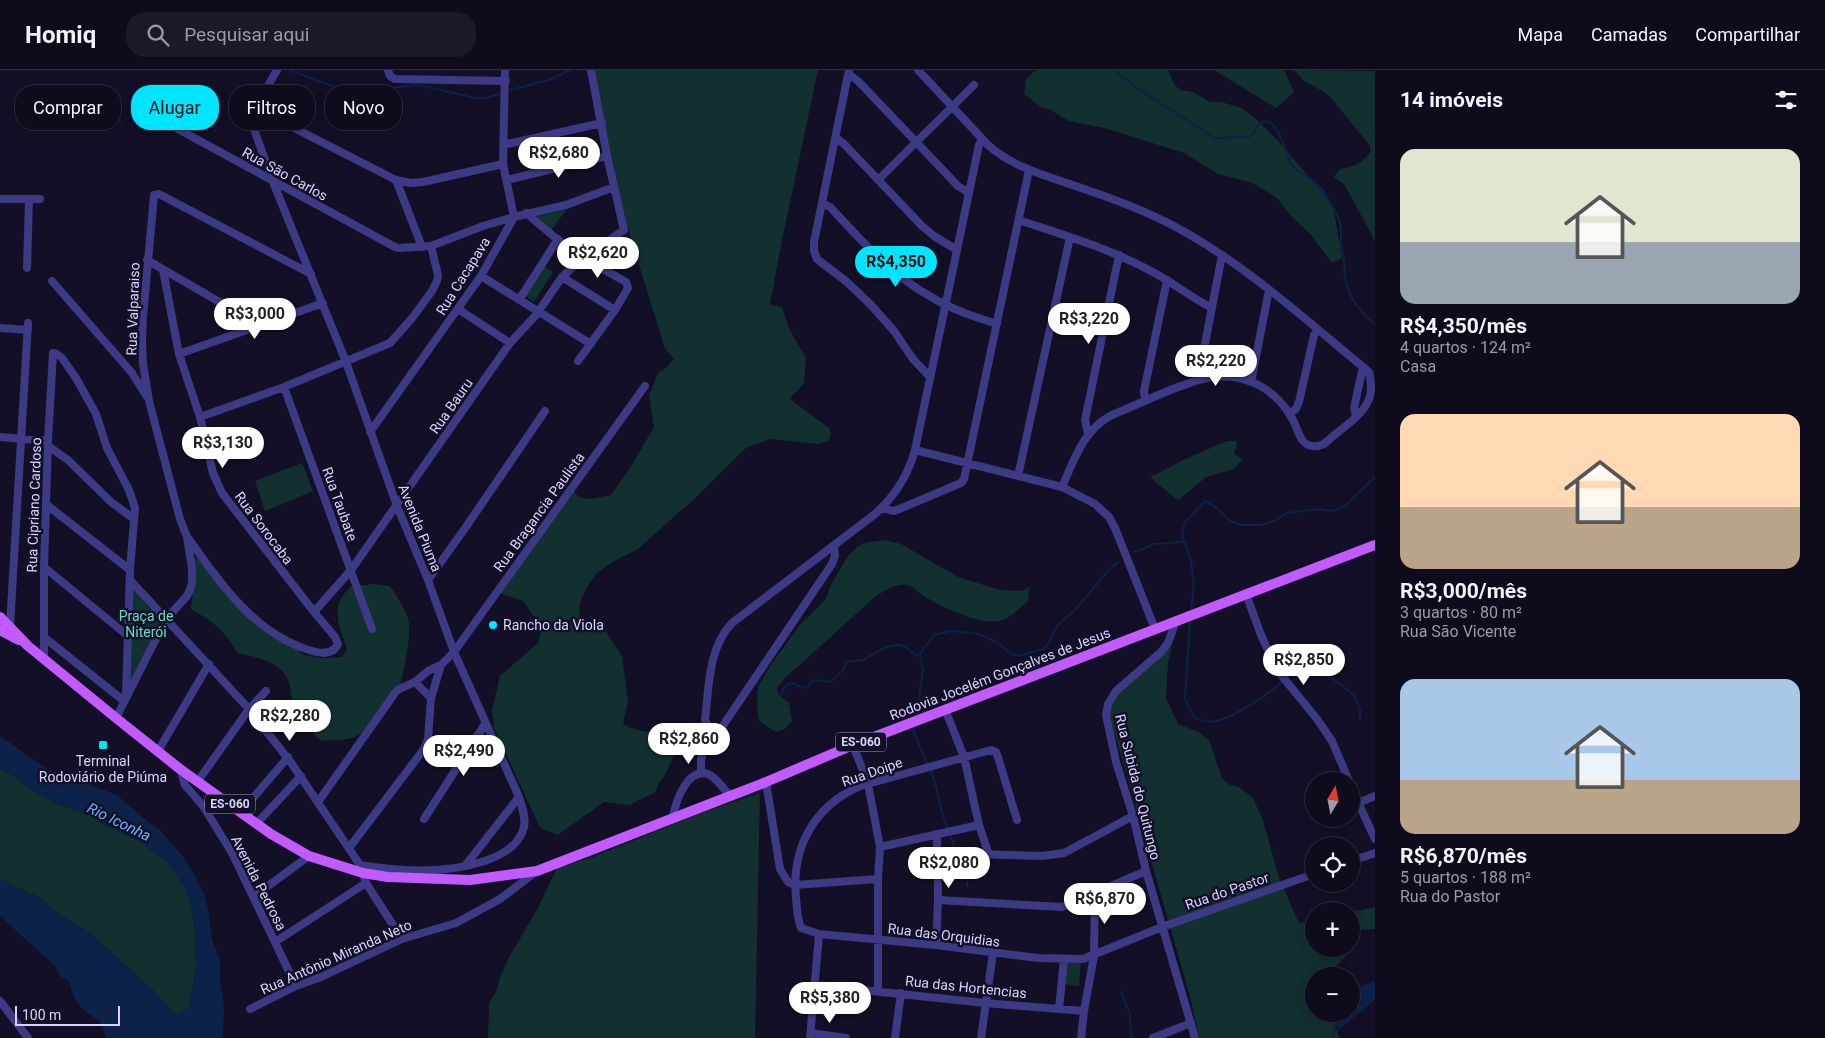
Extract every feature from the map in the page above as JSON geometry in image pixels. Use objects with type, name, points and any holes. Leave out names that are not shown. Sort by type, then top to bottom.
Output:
[{"type":"main road","name":"Rodovia Jocelém Gonçalves de Jesus","points":[[0,617],[5,628],[180,769],[271,834],[309,856],[363,874],[388,877],[470,880],[537,871],[766,782],[945,709],[1375,545]]},
{"type":"street","name":"Avenida Piuma","points":[[268,85],[277,70]]},
{"type":"street","points":[[388,70],[392,78],[400,79],[506,81]]},
{"type":"street","points":[[505,70],[503,164],[514,217]]},
{"type":"street","points":[[396,180],[422,247],[432,246],[483,226],[526,213],[566,205],[614,186],[591,70]]},
{"type":"street","points":[[918,70],[982,139],[1001,156],[1029,170],[1110,197],[1190,234],[1224,256],[1372,376],[1374,392],[1370,404],[1324,444],[1312,446],[1303,441],[1290,414],[1270,392],[1251,382],[1230,376],[1201,378],[1103,419],[1088,434],[1062,487]]},
{"type":"street","points":[[849,72],[814,242],[814,251],[817,259],[871,305],[894,331],[913,359],[930,377]]},
{"type":"street","points":[[849,72],[958,186],[969,193]]},
{"type":"street","points":[[878,180],[974,85]]},
{"type":"street","points":[[503,145],[602,124]]},
{"type":"street","name":"Rua São Carlos","points":[[180,130],[392,246],[398,248],[422,247]]},
{"type":"street","name":"Avenida Piuma","points":[[254,130],[346,362],[397,506],[428,580],[454,652],[519,797],[524,815],[524,824],[520,837],[506,852],[498,855],[465,867],[446,870],[363,874]]},
{"type":"street","points":[[300,130],[396,180],[411,183],[503,164]]},
{"type":"street","points":[[836,138],[844,144],[922,226],[957,250]]},
{"type":"street","points":[[834,547],[835,556],[832,564],[722,727],[712,729],[705,720],[714,655],[723,633],[732,623],[834,547],[882,508],[900,486],[909,469],[915,450],[979,145],[982,139]]},
{"type":"street","points":[[506,180],[607,156]]},
{"type":"street","points":[[882,508],[893,511],[961,483],[964,480],[1029,170]]},
{"type":"street","name":"Rua Bauru","points":[[314,612],[351,570],[510,343],[538,312],[562,277],[583,258],[624,230],[614,186]]},
{"type":"street","name":"Rua Valparaiso","points":[[116,718],[166,619],[187,596],[192,582],[187,537],[180,519],[150,401],[143,364],[142,342],[147,260],[154,195],[160,194],[311,274]]},
{"type":"street","points":[[27,268],[29,199]]},
{"type":"street","points":[[0,200],[40,199]]},
{"type":"street","points":[[822,203],[830,207],[900,277],[945,305],[997,324]]},
{"type":"street","points":[[526,213],[571,251],[626,282],[628,288],[615,310],[578,361]]},
{"type":"street","name":"Rua Cacapava","points":[[370,432],[481,276],[514,217]]},
{"type":"street","points":[[1019,220],[1118,255],[1167,280],[1212,308]]},
{"type":"street","points":[[1018,476],[1070,238]]},
{"type":"street","points":[[519,300],[558,239]]},
{"type":"street","points":[[200,417],[284,387],[390,343],[413,317],[437,281],[438,275],[432,246]]},
{"type":"street","points":[[1088,434],[1085,420],[1118,255]]},
{"type":"street","points":[[1201,378],[1201,365],[1221,260],[1224,256]]},
{"type":"street","points":[[147,260],[261,326]]},
{"type":"street","name":"Rua Sorocaba","points":[[163,270],[179,354],[200,417],[213,473],[222,493],[235,512],[338,641],[334,650],[326,654],[306,650],[279,638],[263,626],[214,576],[187,537]]},
{"type":"street","points":[[481,276],[591,344]]},
{"type":"street","points":[[562,277],[615,310]]},
{"type":"street","points":[[1145,401],[1144,391],[1167,280]]},
{"type":"street","points":[[52,281],[132,374],[150,401]]},
{"type":"street","points":[[1251,382],[1270,292]]},
{"type":"street","points":[[179,354],[322,303]]},
{"type":"street","points":[[458,309],[510,343]]},
{"type":"street","points":[[0,328],[28,327],[21,439],[5,628]]},
{"type":"street","points":[[1290,414],[1296,409],[1299,402],[1314,335],[1317,330]]},
{"type":"street","name":"Rua Cipriano Cardoso","points":[[44,659],[44,568],[48,443],[54,353],[62,358],[76,378],[96,414],[107,448],[133,500],[134,519]]},
{"type":"street","points":[[1356,417],[1354,408],[1363,367]]},
{"type":"street","name":"Rua Bragancia Paulista","points":[[441,665],[454,652],[645,386]]},
{"type":"street","name":"Rua Taubate","points":[[284,387],[372,629]]},
{"type":"street","points":[[428,580],[545,411]]},
{"type":"street","points":[[0,438],[48,443],[111,502],[134,519],[125,699]]},
{"type":"street","points":[[915,450],[1062,487],[1095,504],[1112,522],[1155,629]]},
{"type":"street","points":[[46,505],[130,570]]},
{"type":"street","points":[[44,568],[128,636]]},
{"type":"street","points":[[130,580],[209,664],[288,757],[349,848],[402,939]]},
{"type":"street","points":[[1246,594],[1261,635],[1278,670],[1317,719],[1332,742],[1345,772]]},
{"type":"street","name":"Rua Subida do Quitungo","points":[[1176,621],[1168,643],[1161,652],[1116,692],[1108,704],[1106,714],[1146,871],[1195,1038]]},
{"type":"street","points":[[45,638],[125,699]]},
{"type":"street","points":[[158,751],[209,664]]},
{"type":"street","points":[[318,802],[398,689],[415,682],[428,671],[441,665]]},
{"type":"street","points":[[349,848],[424,749],[428,739],[431,698],[441,665]]},
{"type":"street","points":[[415,682],[431,698]]},
{"type":"street","points":[[198,781],[249,709],[266,691]]},
{"type":"street","points":[[945,709],[964,757],[979,825],[989,855]]},
{"type":"street","points":[[424,819],[485,724]]},
{"type":"street","points":[[701,773],[701,759],[712,729]]},
{"type":"street","points":[[853,745],[868,784],[880,847],[877,940],[878,990]]},
{"type":"street","name":"Rua Doipe","points":[[798,919],[795,885],[802,845],[817,817],[840,796],[868,784],[991,750],[996,752],[1017,820]]},
{"type":"street","points":[[241,812],[288,757]]},
{"type":"street","name":"Avenida Pedrosa","points":[[180,769],[186,785],[232,853],[296,986]]},
{"type":"street","points":[[673,818],[675,807],[687,781],[693,776],[701,773],[712,777],[730,796]]},
{"type":"street","points":[[257,823],[301,776]]},
{"type":"street","points":[[766,782],[780,869],[788,882],[795,885],[878,879]]},
{"type":"street","points":[[1360,802],[1375,796]]},
{"type":"street","points":[[465,867],[519,797]]},
{"type":"street","points":[[1360,807],[1375,839]]},
{"type":"street","points":[[938,853],[1042,856],[1064,853],[1133,816]]},
{"type":"street","points":[[880,847],[979,825]]},
{"type":"street","points":[[936,945],[938,900],[937,834]]},
{"type":"street","points":[[1360,858],[1375,853]]},
{"type":"street","points":[[253,897],[309,856]]},
{"type":"street","name":"Rua Antônio Miranda Neto","points":[[250,1009],[296,986],[322,977],[402,939],[456,922],[478,912],[500,899],[537,871]]},
{"type":"street","points":[[938,900],[1062,907],[1146,871]]},
{"type":"street","points":[[275,942],[363,874]]},
{"type":"street","name":"Rua do Pastor","points":[[1094,956],[1162,927],[1305,877]]},
{"type":"street","points":[[1081,1038],[1094,956],[1094,894]]},
{"type":"street","name":"Rua das Orquidias","points":[[798,919],[803,929],[819,934],[936,945],[1038,958],[1083,959],[1094,956]]},
{"type":"street","points":[[819,934],[810,1035],[846,1038]]},
{"type":"street","points":[[980,1038],[993,953]]},
{"type":"street","points":[[1059,1009],[1064,959]]},
{"type":"street","name":"Rua das Hortencias","points":[[815,985],[878,990],[985,1003],[1084,1011]]},
{"type":"street","points":[[895,1038],[901,993]]},
{"type":"street","points":[[0,1001],[28,1038]]},
{"type":"street","points":[[1153,1038],[1191,1023]]},
{"type":"green space","points":[[590,70],[818,70],[770,305],[782,307],[789,329],[806,358],[804,383],[790,399],[829,428],[831,435],[828,441],[818,444],[771,439],[746,448],[695,498],[638,549],[614,561],[597,573],[589,584],[581,599],[579,608],[580,619],[605,630],[622,656],[628,700],[623,724],[678,740],[671,763],[658,784],[656,792],[629,805],[604,802],[558,835],[540,828],[494,728],[492,710],[500,676],[539,642],[541,627],[523,601],[497,592],[570,484],[578,497],[590,499],[611,495],[630,468],[654,427],[649,396],[658,373],[666,368],[674,359],[665,349],[628,229]]},
{"type":"green space","points":[[1036,70],[1168,70],[1174,84],[1180,90],[1193,92],[1210,102],[1221,102],[1242,108],[1283,146],[1308,176],[1324,190],[1333,206],[1342,258],[1332,263],[1311,235],[1291,216],[1277,198],[1253,183],[1218,174],[1184,153],[1108,129],[1069,121],[1049,109],[1041,107],[1024,94],[1026,79]]},
{"type":"green space","points":[[1214,70],[1284,70],[1294,92],[1276,108]]},
{"type":"green space","points":[[1294,70],[1375,71],[1375,241],[1344,184],[1334,177],[1340,169],[1354,166],[1364,159],[1371,151],[1370,146],[1333,100],[1324,92],[1304,81]]},
{"type":"green space","points":[[567,209],[549,233],[528,219]]},
{"type":"green space","points":[[541,265],[553,272],[534,302],[522,294]]},
{"type":"green space","points":[[1227,441],[1236,441],[1237,445],[1234,454],[1243,459],[1234,469],[1206,477],[1178,500],[1151,477],[1185,459]]},
{"type":"green space","points":[[302,463],[313,491],[265,511],[255,481]]},
{"type":"green space","points":[[885,540],[901,544],[958,577],[1000,590],[1021,591],[1029,587],[1028,601],[1007,618],[991,622],[971,618],[950,610],[908,585],[899,585],[887,589],[876,596],[784,679],[777,688],[778,694],[789,703],[792,721],[785,729],[776,732],[759,721],[757,707],[758,687],[770,666],[799,626],[825,600],[832,583],[848,556],[864,543]]},
{"type":"green space","points":[[190,554],[205,563],[268,628],[304,655],[322,658],[342,657],[347,650],[339,625],[338,611],[341,599],[351,586],[374,584],[390,586],[404,608],[409,623],[405,663],[400,684],[362,733],[346,739],[321,741],[292,715],[288,706],[292,699],[290,687],[282,671],[277,666],[264,660],[237,653],[218,627],[191,609],[194,578]]},
{"type":"green space","name":"Praça de Niterói","points":[[131,581],[166,622],[127,702]]},
{"type":"green space","points":[[1172,646],[1168,663],[1166,698],[1178,724],[1198,732],[1209,740],[1222,778],[1230,785],[1239,787],[1253,798],[1263,820],[1279,878],[1299,923],[1305,922],[1305,957],[1345,957],[1336,967],[1305,967],[1305,1022],[1332,1022],[1340,1038],[1199,1038],[1191,1000],[1106,703]]},
{"type":"green space","points":[[0,770],[11,774],[28,788],[58,804],[91,816],[106,826],[138,840],[168,863],[186,889],[191,904],[195,930],[196,968],[189,1007],[184,1012],[178,1015],[167,1007],[151,988],[87,931],[52,910],[42,898],[10,885],[0,878]]},
{"type":"green space","points":[[760,793],[755,1038],[488,1038],[489,1003],[496,992],[508,959],[539,906],[557,868],[591,858],[696,815]]},
{"type":"green space","points":[[1375,907],[1375,929],[1360,930],[1360,910]]},
{"type":"green space","points":[[1067,960],[1081,961],[1079,986],[1065,984]]},
{"type":"water","name":"Rio Iconha","points":[[0,736],[47,769],[117,795],[160,830],[184,858],[204,894],[212,939],[220,960],[220,983],[224,1006],[223,1038],[106,1038],[99,1020],[84,1011],[78,1004],[69,981],[61,977],[55,966],[0,916],[0,878],[10,885],[42,898],[53,910],[87,931],[151,988],[173,1012],[181,1014],[189,1007],[196,968],[195,930],[191,904],[186,889],[176,874],[168,863],[138,840],[106,826],[91,816],[58,804],[28,788],[11,774],[0,770]]},
{"type":"water","points":[[1375,980],[1375,1000],[1360,1012],[1360,986]]},
{"type":"water","points":[[1332,1022],[1348,1022],[1340,1029]]},
{"type":"waterway","points":[[290,70],[345,91],[419,85],[475,98],[485,98],[500,94]]},
{"type":"waterway","points":[[511,90],[549,80],[570,70]]},
{"type":"waterway","points":[[1114,70],[1138,89],[1215,138],[1249,137],[1261,123],[1267,122],[1272,124],[1280,136],[1291,164],[1296,170],[1317,184],[1340,220],[1341,246],[1349,291],[1364,315],[1375,324]]},
{"type":"waterway","points":[[1191,611],[1194,584],[1191,561],[1182,534],[1185,522],[1205,501],[1231,521],[1240,525],[1261,525],[1276,520],[1287,513],[1319,509],[1332,511],[1344,507],[1375,477]]},
{"type":"waterway","points":[[1134,552],[1153,544],[1184,542]]},
{"type":"waterway","points":[[920,654],[934,635],[950,631],[984,636],[998,643],[1011,654],[1018,656],[1044,649],[1057,626],[1074,611],[1118,562]]},
{"type":"waterway","points":[[1190,621],[1185,699],[1194,717],[1207,722],[1224,719],[1251,704],[1283,681]]},
{"type":"waterway","points":[[781,695],[786,685],[789,684],[795,684],[802,688],[814,680],[831,682],[844,669],[846,662],[863,660],[890,646],[900,645],[906,647],[915,655],[920,654]]},
{"type":"waterway","points":[[916,716],[923,671],[920,654]]},
{"type":"waterway","points":[[1286,678],[1292,672],[1318,673],[1332,678],[1354,695],[1360,709],[1360,719]]},
{"type":"waterway","points":[[914,726],[913,731],[928,765]]},
{"type":"waterway","points":[[930,769],[948,829]]},
{"type":"waterway","points":[[950,833],[955,850]]},
{"type":"waterway","points":[[956,855],[958,871],[967,877],[967,886]]},
{"type":"waterway","points":[[1121,992],[1130,1014],[1131,1038]]},
{"type":"waterway","points":[[1332,1038],[1335,1028]]},
{"type":"place","name":"Rancho da Viola","points":[[493,625]]},
{"type":"place","name":"Terminal Rodoviário de Piúma","points":[[103,745]]}]
